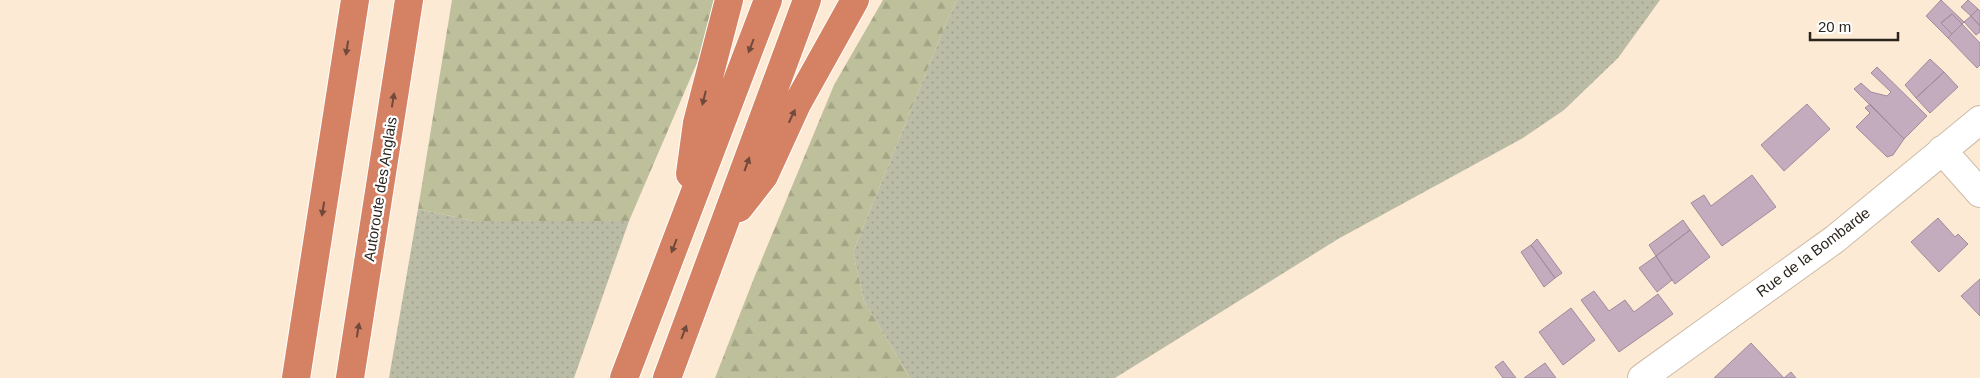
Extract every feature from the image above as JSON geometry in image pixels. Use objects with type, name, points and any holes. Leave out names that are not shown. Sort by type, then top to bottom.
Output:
[{"type":"highway","points":[[296,378],[355,0]]},
{"type":"highway","name":"Autoroute des Anglais","points":[[350,378],[409,0]]},
{"type":"highway","points":[[684,220],[697,123],[729,0]]},
{"type":"highway","points":[[624,378],[768,0]]},
{"type":"highway","points":[[667,378],[808,0]]},
{"type":"highway","points":[[722,231],[764,176],[798,104],[855,0]]},
{"type":"street","name":"Rue de la Bombarde","points":[[1649,376],[1835,239],[1980,120]]},
{"type":"street","points":[[1942,150],[1980,193]]},
{"type":"green space","points":[[452,0],[724,0],[629,221],[474,221],[418,209]]},
{"type":"green space","points":[[883,0],[957,0],[853,252],[864,301],[910,378],[715,378],[834,85]]},
{"type":"green space","points":[[957,0],[1660,0],[1618,58],[1564,110],[1523,138],[1338,239],[1115,378],[910,378],[864,301],[853,252]]},
{"type":"green space","points":[[418,209],[474,221],[629,221],[574,378],[389,378]]},
{"type":"building","points":[[1941,0],[1964,22],[1962,24],[1952,14],[1941,23],[1952,34],[1948,38],[1926,16]]},
{"type":"building","points":[[1968,0],[1978,9],[1971,16],[1961,7]]},
{"type":"building","points":[[1978,9],[1980,11],[1980,26],[1971,16]]},
{"type":"building","points":[[1952,14],[1962,24],[1952,34],[1941,23]]},
{"type":"building","points":[[1971,16],[1980,26],[1980,32],[1976,35],[1964,22]]},
{"type":"building","points":[[1962,24],[1980,43],[1980,65],[1977,68],[1948,38]]},
{"type":"building","points":[[1930,59],[1944,72],[1916,98],[1905,85]]},
{"type":"building","points":[[1877,67],[1927,116],[1904,139],[1854,89],[1861,83],[1871,92],[1887,96],[1891,92],[1871,73]]},
{"type":"building","points":[[1944,72],[1958,87],[1930,113],[1916,98]]},
{"type":"building","points":[[1807,104],[1830,129],[1784,171],[1761,145]]},
{"type":"building","points":[[1870,104],[1904,139],[1893,155],[1887,157],[1856,127],[1870,113],[1865,108]]},
{"type":"building","points":[[1752,175],[1776,207],[1722,246],[1691,203],[1704,195],[1711,206]]},
{"type":"building","points":[[1938,218],[1955,237],[1958,234],[1968,244],[1939,272],[1911,242]]},
{"type":"building","points":[[1683,220],[1690,230],[1656,256],[1649,245]]},
{"type":"building","points":[[1690,230],[1710,257],[1675,284],[1656,256]]},
{"type":"building","points":[[1537,239],[1562,273],[1555,278],[1531,245]]},
{"type":"building","points":[[1531,245],[1555,278],[1544,287],[1521,252]]},
{"type":"building","points":[[1656,256],[1672,280],[1657,292],[1639,268]]},
{"type":"building","points":[[1980,279],[1980,316],[1961,296]]},
{"type":"building","points":[[1594,291],[1609,311],[1625,300],[1634,312],[1658,294],[1673,314],[1619,352],[1581,300]]},
{"type":"building","points":[[1571,308],[1595,340],[1563,365],[1539,332]]},
{"type":"building","points":[[1751,343],[1784,378],[1714,378]]},
{"type":"building","points":[[1503,361],[1516,378],[1503,378],[1495,367]]},
{"type":"building","points":[[1545,363],[1556,378],[1524,378]]},
{"type":"building","points":[[1791,372],[1796,378],[1784,378]]}]
